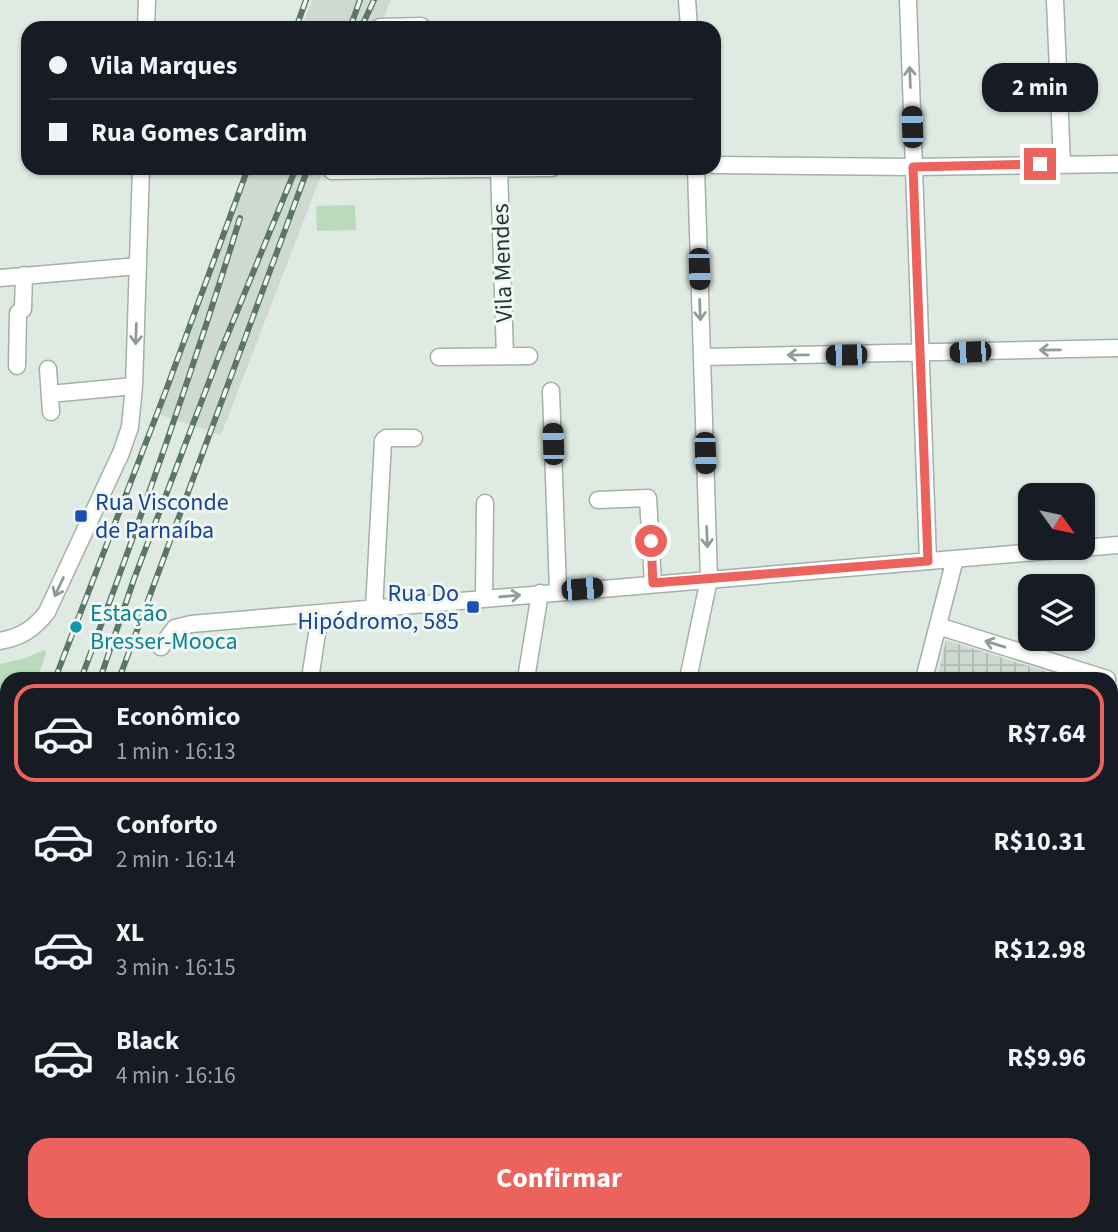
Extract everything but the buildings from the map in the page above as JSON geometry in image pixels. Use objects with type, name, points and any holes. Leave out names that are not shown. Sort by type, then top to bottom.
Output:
[{"type":"street","points":[[146,21],[147,0]]},
{"type":"street","points":[[687,0],[688,21]]},
{"type":"street","points":[[908,0],[928,561]]},
{"type":"street","points":[[1055,0],[1062,164]]},
{"type":"street","points":[[721,166],[1118,164]]},
{"type":"street","points":[[0,641],[29,631],[47,612],[126,440],[134,386],[141,175]]},
{"type":"street","name":"Vila Mendes","points":[[499,175],[505,356]]},
{"type":"street","points":[[689,672],[709,579],[695,175]]},
{"type":"street","points":[[0,278],[138,266]]},
{"type":"street","points":[[17,366],[18,313],[23,309],[24,275]]},
{"type":"street","points":[[702,357],[1118,348]]},
{"type":"street","name":"Vila Mendes","points":[[439,357],[529,356]]},
{"type":"street","points":[[48,369],[51,412]]},
{"type":"street","points":[[50,394],[134,386]]},
{"type":"street","points":[[551,391],[558,591]]},
{"type":"street","points":[[374,609],[383,441],[386,438],[414,439]]},
{"type":"street","points":[[598,500],[648,498],[653,583]]},
{"type":"street","points":[[484,598],[485,503]]},
{"type":"street","points":[[161,647],[172,631],[181,625],[1118,545]]},
{"type":"street","points":[[926,672],[955,559]]},
{"type":"street","points":[[527,672],[540,593]]},
{"type":"street","points":[[311,672],[320,614]]},
{"type":"street","points":[[938,626],[1084,672]]},
{"type":"shaded area","points":[[312,0],[391,0],[382,21],[304,21]]},
{"type":"shaded area","points":[[245,175],[321,175],[221,435],[155,413]]},
{"type":"shaded area","points":[[946,640],[1048,672],[939,672]]},
{"type":"green space","points":[[355,205],[356,230],[317,231],[316,206]]},
{"type":"green space","points":[[45,650],[46,653],[39,672],[0,672],[0,664]]},
{"type":"railway","points":[[298,21],[306,0]]},
{"type":"railway","points":[[352,21],[360,0]]},
{"type":"railway","points":[[364,21],[374,0]]},
{"type":"railway","points":[[58,672],[245,175]]},
{"type":"railway","points":[[102,672],[134,579],[220,353],[293,175]]},
{"type":"railway","points":[[122,672],[305,175]]},
{"type":"railway","points":[[84,672],[164,450],[240,218]]},
{"type":"place","name":"Rua Visconde de Parnaíba","points":[[81,516]]},
{"type":"place","name":"Rua Do Hipódromo, 585","points":[[473,607]]},
{"type":"place","name":"Estação Bresser-Mooca","points":[[76,627]]},
{"type":"route","points":[[651,541],[653,583],[928,561],[913,167],[1040,164]]}]
